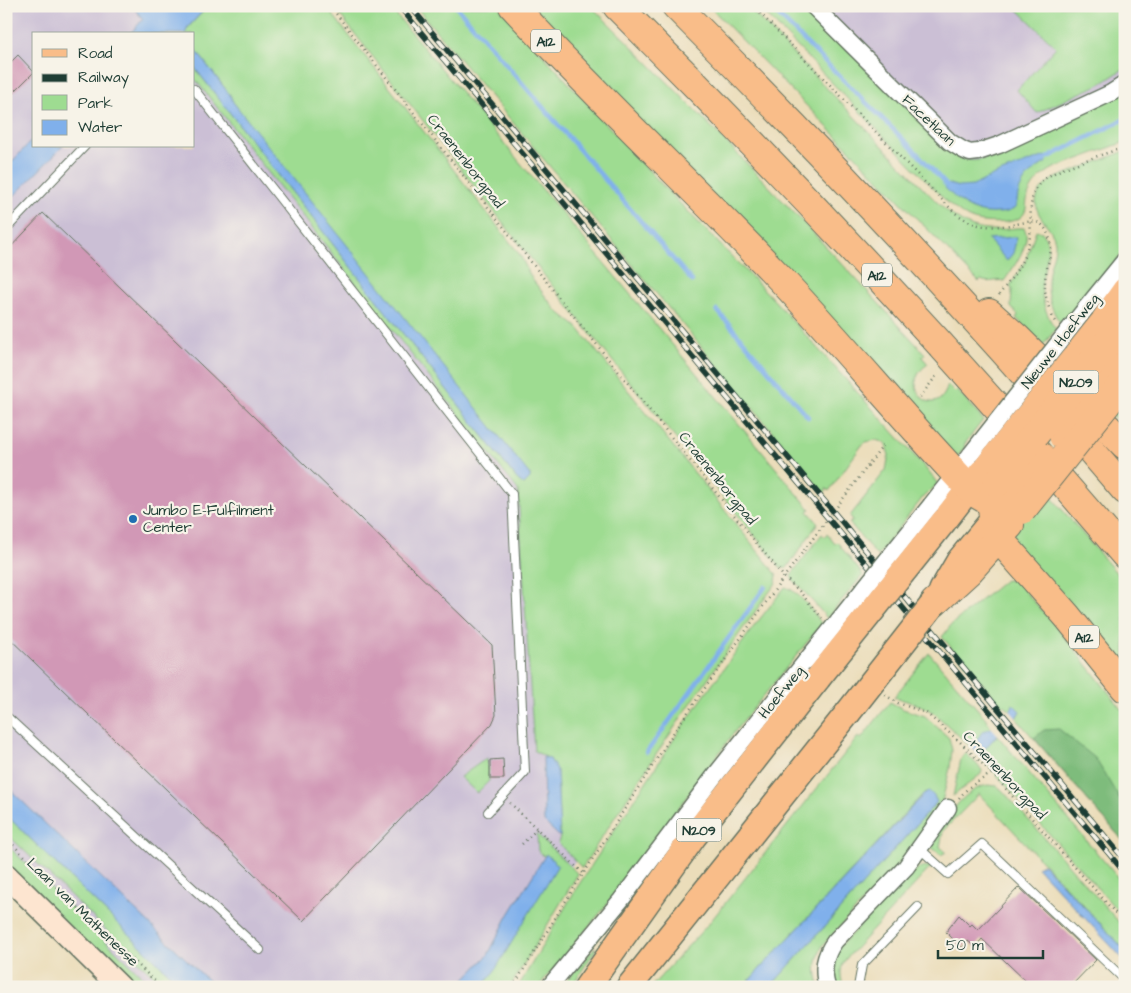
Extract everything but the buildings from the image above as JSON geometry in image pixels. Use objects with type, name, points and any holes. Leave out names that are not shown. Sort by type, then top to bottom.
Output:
[{"type":"highway","name":"A12","points":[[514,6],[571,67],[710,205],[991,494],[1024,566],[1125,688]]},
{"type":"highway","name":"A12","points":[[617,6],[780,172],[875,273],[1017,430],[1125,555]]},
{"type":"highway","points":[[676,6],[883,219],[1012,361],[1125,490]]},
{"type":"highway","points":[[883,219],[1017,338],[1125,446]]},
{"type":"highway","name":"N209","points":[[934,603],[977,561],[991,494],[1110,330]]},
{"type":"highway","name":"N209","points":[[991,494],[1125,381]]},
{"type":"highway","name":"N209","points":[[977,561],[1000,565],[1024,566]]},
{"type":"main road","name":"Nieuwe Hoefweg","points":[[1055,444],[1110,330],[1125,290]]},
{"type":"main road","name":"Nieuwe Hoefweg","points":[[1022,407],[1110,330]]},
{"type":"main road","name":"Hoefweg","points":[[991,494],[1022,407]]},
{"type":"main road","name":"Hoefweg","points":[[587,987],[812,670],[937,513],[991,494],[1055,444]]},
{"type":"main road","name":"N209","points":[[629,987],[934,603]]},
{"type":"street","name":"Facetlaan","points":[[813,6],[950,142],[970,153],[999,145],[1111,93],[1125,84]]},
{"type":"street","name":"Nieuwe Hoefweg","points":[[1110,330],[1125,260]]},
{"type":"street","name":"Hoefweg","points":[[549,987],[621,900],[708,784],[812,670]]},
{"type":"street","points":[[828,987],[824,967],[829,949],[906,867],[948,808]]},
{"type":"street","name":"Laan van Mathenesse","points":[[6,875],[120,987]]},
{"type":"street","points":[[6,896],[99,987]]},
{"type":"lane","points":[[195,90],[512,494],[525,772],[488,812]]},
{"type":"lane","points":[[6,229],[83,148]]},
{"type":"lane","points":[[6,716],[260,950]]},
{"type":"lane","points":[[919,848],[948,874],[982,844],[1125,980]]},
{"type":"lane","points":[[858,987],[862,965],[918,907]]},
{"type":"lane","points":[[1122,987],[1125,984]]},
{"type":"path","name":"Craenenborgpad","points":[[330,6],[564,304],[784,578],[799,591],[824,620]]},
{"type":"path","points":[[753,6],[954,212],[969,222],[986,226],[1004,226],[1031,220]]},
{"type":"path","points":[[999,295],[1022,261],[1029,243],[1033,195],[1043,180],[1062,170],[1125,147]]},
{"type":"path","points":[[920,397],[937,375]]},
{"type":"path","points":[[513,987],[583,873],[676,729],[784,578],[885,443]]},
{"type":"path","name":"Craenenborgpad","points":[[883,694],[898,703],[926,713],[959,741],[992,774],[1125,924]]},
{"type":"path","points":[[948,808],[968,788],[992,774]]},
{"type":"path","points":[[503,797],[583,873]]},
{"type":"path","points":[[522,844],[537,829]]},
{"type":"path","name":"Laan van Mathenesse","points":[[6,838],[161,987]]},
{"type":"shaded area","points":[[6,6],[287,6],[759,576],[494,987],[150,987],[6,848]]},
{"type":"shaded area","points":[[793,6],[1125,6],[1125,107],[966,177]]},
{"type":"green space","points":[[208,6],[326,6],[520,255],[532,279],[556,310],[577,327],[777,575],[776,583],[677,724],[582,868],[558,843],[560,837],[557,771],[550,759],[534,751],[518,490],[195,79],[195,68],[517,479],[525,485],[233,102],[230,95],[195,49],[195,32],[185,31]]},
{"type":"green space","points":[[333,6],[389,6],[810,509],[808,511],[818,523],[787,568],[781,568],[580,321]]},
{"type":"green space","points":[[415,6],[498,6],[665,188],[773,299],[923,465],[938,484],[924,496],[877,556],[849,522],[853,520],[850,516],[886,470],[889,455],[885,443],[876,440],[862,445],[829,491],[826,488],[824,493]]},
{"type":"green space","points":[[519,6],[591,6],[719,134],[925,354],[922,357],[928,364],[919,373],[916,382],[917,390],[922,397],[928,401],[936,402],[943,396],[948,385],[955,392],[957,390],[983,420],[957,457]]},
{"type":"green space","points":[[709,6],[747,6],[932,197],[953,216],[969,225],[986,230],[1024,228],[1026,240],[1024,248],[1004,281],[987,282],[981,280],[979,282]]},
{"type":"green space","points":[[758,6],[803,6],[951,151],[963,158],[970,160],[983,159],[1125,92],[1125,142],[1054,168],[1045,174],[1037,181],[1028,195],[1025,211],[1019,218],[999,223],[976,221],[961,213],[946,201]]},
{"type":"green space","points":[[1014,6],[1125,6],[1125,68],[1102,83],[1037,113],[1017,90],[1056,47]]},
{"type":"green space","points":[[1125,151],[1125,250],[1063,326],[1054,313],[1049,298],[1048,283],[1055,241],[1037,208],[1036,203],[1039,192],[1053,179]]},
{"type":"green space","points":[[1036,230],[1042,232],[1046,237],[1048,249],[1042,281],[1042,293],[1047,312],[1056,329],[1043,345],[1016,318],[1018,315],[1011,307],[1012,289],[1010,286],[1025,262]]},
{"type":"green space","points":[[1125,397],[1125,431],[1112,414]]},
{"type":"green space","points":[[1047,492],[1125,583],[1125,675],[1008,537]]},
{"type":"green space","points":[[822,534],[825,537],[827,534],[835,544],[837,542],[863,575],[827,618],[792,579],[791,575]]},
{"type":"green space","points":[[1005,580],[1016,581],[1060,631],[1125,713],[1125,843],[1016,718],[1019,711],[1013,705],[1011,712],[1005,705],[1003,707],[942,637],[952,624]]},
{"type":"green space","points":[[785,587],[800,597],[822,624],[739,726],[606,906],[538,987],[518,987],[576,889],[680,730],[752,629]]},
{"type":"green space","points":[[929,653],[992,728],[971,747],[934,713],[922,706],[894,697]]},
{"type":"green space","points":[[890,702],[903,709],[925,716],[949,738],[952,750],[950,768],[941,806],[900,862],[823,945],[817,965],[820,987],[770,987],[937,802],[925,792],[743,987],[651,987],[710,922],[858,737],[861,739]]},
{"type":"green space","points":[[1059,729],[1095,758],[1125,808],[1125,843],[1034,738],[1044,730]]},
{"type":"green space","points":[[997,735],[1125,886],[1125,919],[979,755]]},
{"type":"green space","points":[[966,753],[982,770],[981,774],[953,796],[961,759]]},
{"type":"green space","points":[[487,758],[489,781],[477,793],[460,777]]},
{"type":"green space","points":[[988,785],[997,786],[1002,790],[1125,929],[1125,950],[979,794],[943,831],[940,847],[946,852],[941,855],[931,847],[948,817],[961,800],[978,788]]},
{"type":"green space","points":[[6,815],[183,987],[165,987],[6,833]]},
{"type":"green space","points":[[537,834],[578,874],[510,987],[481,987],[492,975],[546,854],[544,856],[538,851]]},
{"type":"green space","points":[[6,844],[153,987],[125,987],[6,868]]},
{"type":"green space","points":[[932,866],[845,960],[841,972],[843,985],[836,987],[832,969],[837,949],[912,872],[921,867]]},
{"type":"green space","points":[[595,947],[595,951],[571,987],[561,987]]},
{"type":"water","points":[[132,6],[208,6],[188,27],[186,32],[132,32],[143,19]]},
{"type":"water","points":[[195,49],[230,95],[233,102],[530,475],[530,479],[524,485],[517,479],[195,68]]},
{"type":"water","points":[[32,140],[32,148],[61,148],[6,204],[6,168]]},
{"type":"water","points":[[1045,156],[1047,162],[1033,171],[1022,184],[1016,207],[1007,212],[989,213],[975,210],[956,199],[945,188],[949,184],[959,187],[973,186],[994,175]]},
{"type":"water","points":[[1017,237],[1013,253],[1007,261],[988,239]]},
{"type":"water","points":[[1013,704],[1020,711],[1016,718],[979,755],[971,747],[983,731],[1006,717]]},
{"type":"water","points":[[543,757],[550,759],[557,771],[560,837],[544,822]]},
{"type":"water","points":[[6,786],[215,987],[183,987],[6,815]]},
{"type":"water","points":[[929,791],[937,802],[770,987],[743,987],[926,792]]},
{"type":"water","points":[[546,854],[558,865],[492,975],[481,987],[457,987],[488,955],[508,916]]},
{"type":"water","points":[[1043,864],[1125,950],[1125,961],[1037,867]]},
{"type":"pier","points":[[1009,709],[1018,720],[1001,732],[999,736],[990,726]]},
{"type":"waterway","points":[[456,6],[692,281]]},
{"type":"waterway","points":[[769,6],[951,189]]},
{"type":"waterway","points":[[1041,161],[1125,119]]},
{"type":"waterway","points":[[717,310],[808,417]]},
{"type":"waterway","points":[[647,752],[765,587]]},
{"type":"railway","points":[[399,6],[1125,873]]},
{"type":"railway","points":[[410,6],[1125,860]]},
{"type":"place","name":"Jumbo E-Fulfilment Center","points":[[133,519]]}]
